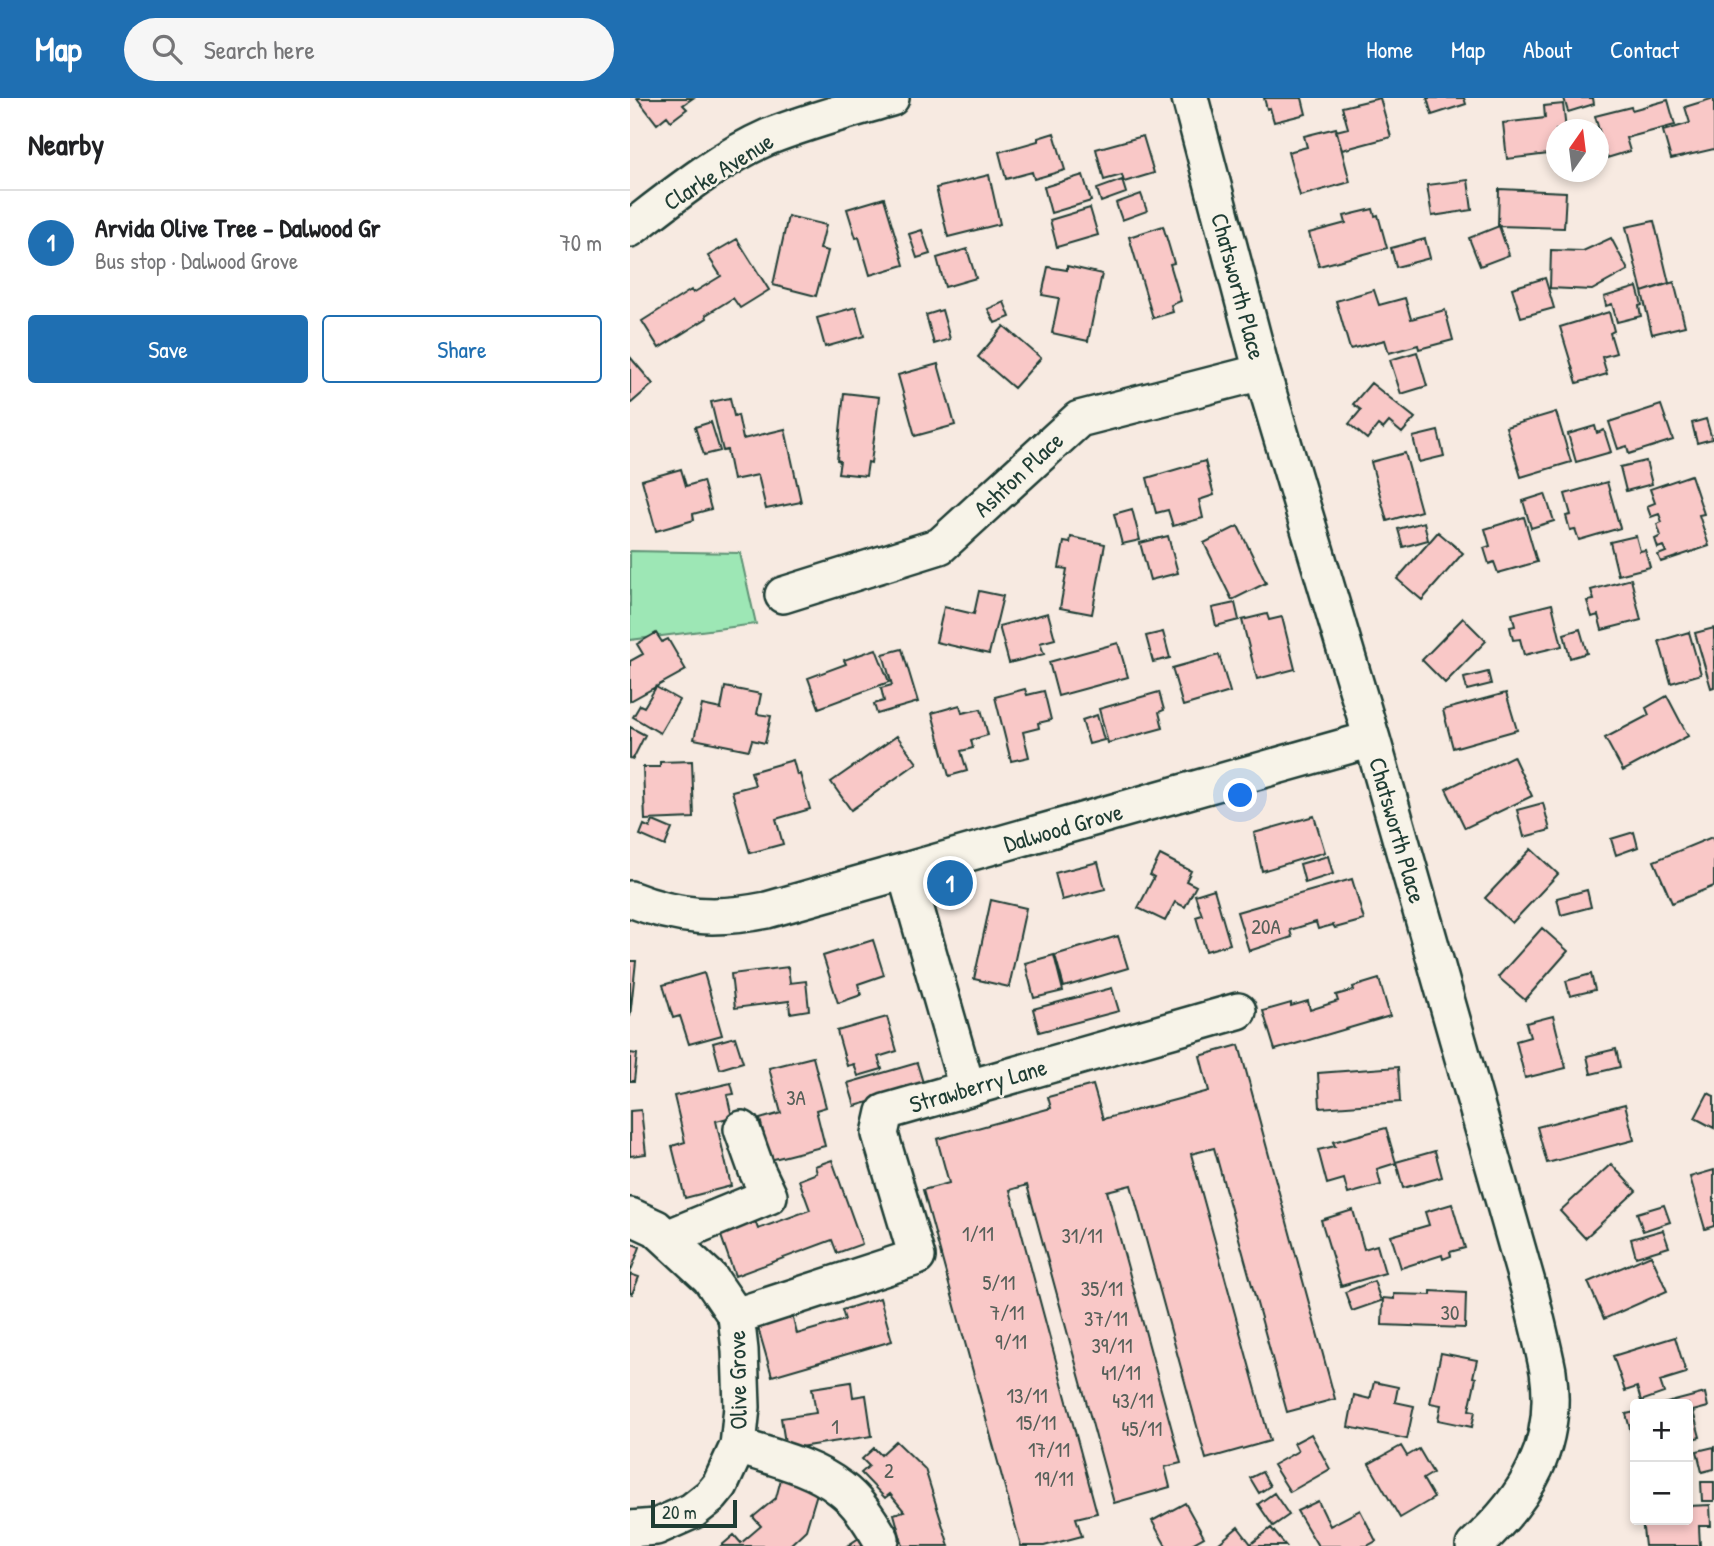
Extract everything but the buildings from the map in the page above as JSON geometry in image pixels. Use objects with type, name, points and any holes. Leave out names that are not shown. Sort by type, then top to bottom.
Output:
[{"type":"street","name":"Clarke Avenue","points":[[630,229],[683,188],[765,139],[810,121],[891,98]]},
{"type":"street","name":"Chatsworth Place","points":[[1190,98],[1262,372],[1372,739],[1530,1293],[1548,1373],[1549,1421],[1538,1465],[1511,1510],[1475,1546]]},
{"type":"street","name":"Ashton Place","points":[[782,595],[940,546],[1079,419],[1262,372]]},
{"type":"street","name":"Dalwood Grove","points":[[630,899],[682,914],[715,918],[802,902],[1372,739]]},
{"type":"street","points":[[905,872],[967,1088]]},
{"type":"street","name":"Strawberry Lane","points":[[736,1316],[916,1257],[880,1135],[885,1112],[1238,1011]]},
{"type":"street","points":[[667,1238],[769,1196],[757,1171],[743,1129]]},
{"type":"street","name":"Olive Grove","points":[[630,1216],[656,1228],[710,1278],[736,1316],[740,1350],[742,1407],[738,1446],[720,1485],[692,1511],[649,1534]]},
{"type":"street","points":[[738,1446],[791,1464],[840,1488],[867,1517],[881,1539]]},
{"type":"green space","points":[[630,551],[740,553],[756,624],[630,640]]},
{"type":"place","name":"Arvida Olive Tree - Dalwood Gr","points":[[950,883]]}]
